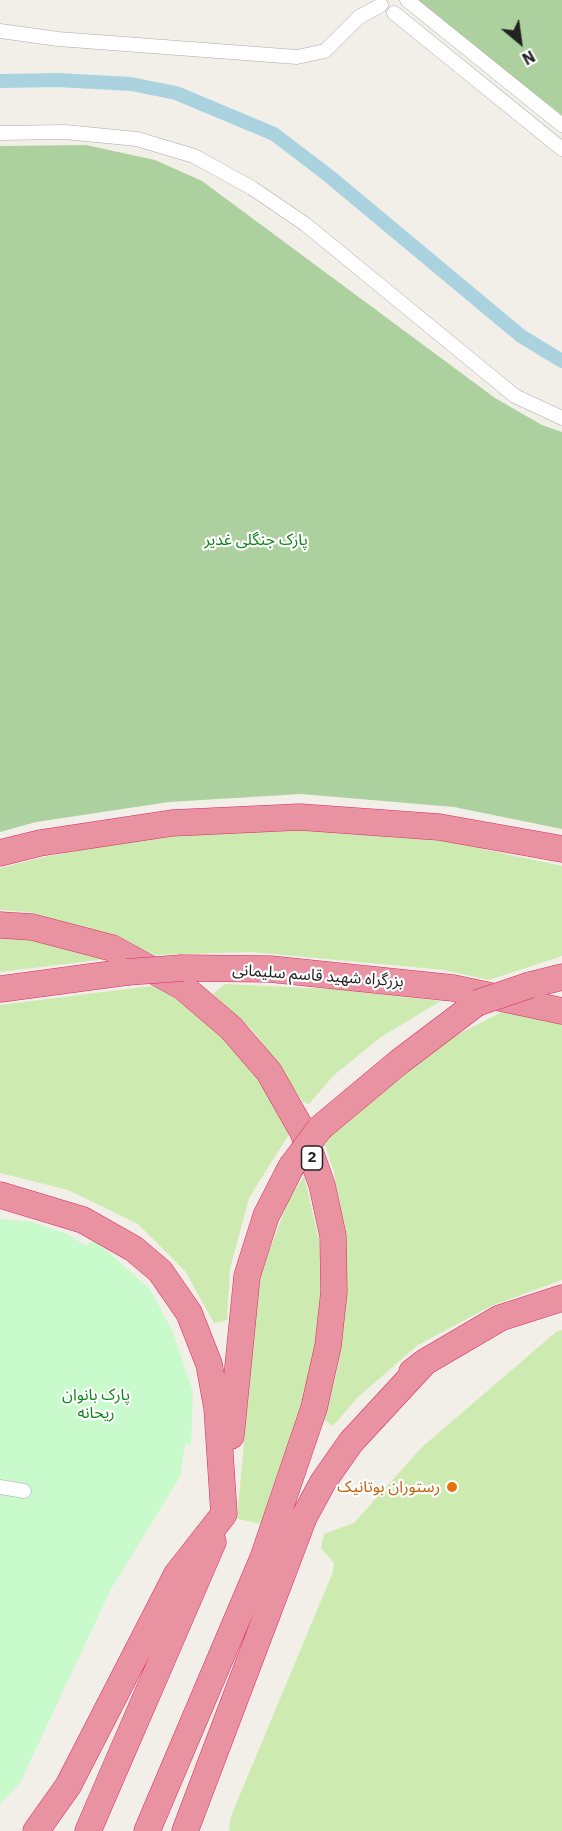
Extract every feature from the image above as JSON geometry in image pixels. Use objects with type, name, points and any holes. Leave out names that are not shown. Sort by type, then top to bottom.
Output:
[{"type":"highway","points":[[0,853],[40,843],[172,823],[300,817],[439,827],[562,849]]},
{"type":"highway","name":"2","points":[[0,925],[32,927],[112,948],[183,987],[231,1028],[269,1071],[303,1132],[322,1185],[333,1236],[334,1292],[328,1346],[314,1408],[263,1558]]},
{"type":"highway","name":"بزرگراه شهید قاسم سلیمانی","points":[[0,989],[127,972],[183,968],[270,969],[453,988],[562,1011]]},
{"type":"highway","points":[[88,1831],[224,1514],[247,1276],[266,1216],[291,1167],[320,1128],[399,1062],[477,1003],[530,984],[562,977]]},
{"type":"highway","points":[[0,1195],[83,1220],[134,1249],[160,1271],[189,1313],[209,1364],[217,1408],[224,1514],[177,1574],[68,1786],[36,1831]]},
{"type":"highway","points":[[147,1831],[263,1558],[320,1465],[363,1412],[425,1362],[500,1318],[562,1298]]},
{"type":"highway","points":[[186,1830],[304,1517],[323,1482],[351,1442],[425,1362]]},
{"type":"street","points":[[394,13],[401,10],[406,0],[562,125]]},
{"type":"street","points":[[0,31],[58,39],[297,57],[325,51],[359,17],[380,3],[387,12],[394,13],[562,149]]},
{"type":"street","points":[[476,79],[488,65]]},
{"type":"street","points":[[0,133],[65,132],[137,139],[194,156],[252,188],[305,224],[515,396],[562,418]]},
{"type":"street","points":[[0,1487],[24,1491]]},
{"type":"green space","points":[[418,0],[562,0],[562,115],[427,8]]},
{"type":"green space","name":"پارک جنگلی غدیر","points":[[86,145],[155,160],[202,181],[495,398],[542,425],[562,432],[562,829],[454,807],[301,794],[169,802],[36,822],[0,832],[0,146]]},
{"type":"green space","points":[[298,828],[437,839],[562,866],[562,956],[489,980],[444,970],[251,952],[154,955],[111,935],[29,912],[0,910],[0,868],[44,857],[174,833]]},
{"type":"green space","points":[[0,933],[22,935],[107,959],[0,972]]},
{"type":"green space","points":[[225,984],[333,989],[441,1001],[381,1037],[333,1076],[309,1104],[303,1102],[254,1032],[213,994]]},
{"type":"green space","points":[[158,985],[226,1039],[262,1085],[289,1134],[249,1198],[230,1269],[227,1320],[214,1323],[185,1271],[138,1224],[68,1190],[0,1173],[0,1005]]},
{"type":"green space","points":[[502,1012],[562,1024],[562,1280],[491,1306],[418,1345],[358,1397],[333,1426],[324,1420],[336,1375],[344,1322],[346,1275],[343,1228],[334,1172],[325,1145],[337,1127],[435,1046]]},
{"type":"green space","points":[[304,1176],[319,1240],[322,1293],[316,1344],[303,1408],[262,1524],[237,1519],[259,1278],[288,1201]]},
{"type":"green space","name":"پارک بانوان ریحانه","points":[[0,1219],[32,1222],[67,1234],[86,1246],[93,1239],[150,1289],[173,1332],[193,1392],[191,1445],[185,1444],[180,1477],[111,1589],[20,1783],[0,1804]]},
{"type":"green space","points":[[562,1330],[562,1831],[229,1831],[231,1816],[333,1572],[334,1563],[321,1548],[324,1534],[354,1523],[422,1447],[556,1332]]},
{"type":"waterway","points":[[0,81],[57,80],[131,84],[176,93],[274,134],[329,176],[521,336],[562,361]]},
{"type":"place","name":"رستوران بوتانیک","points":[[452,1487]]}]
